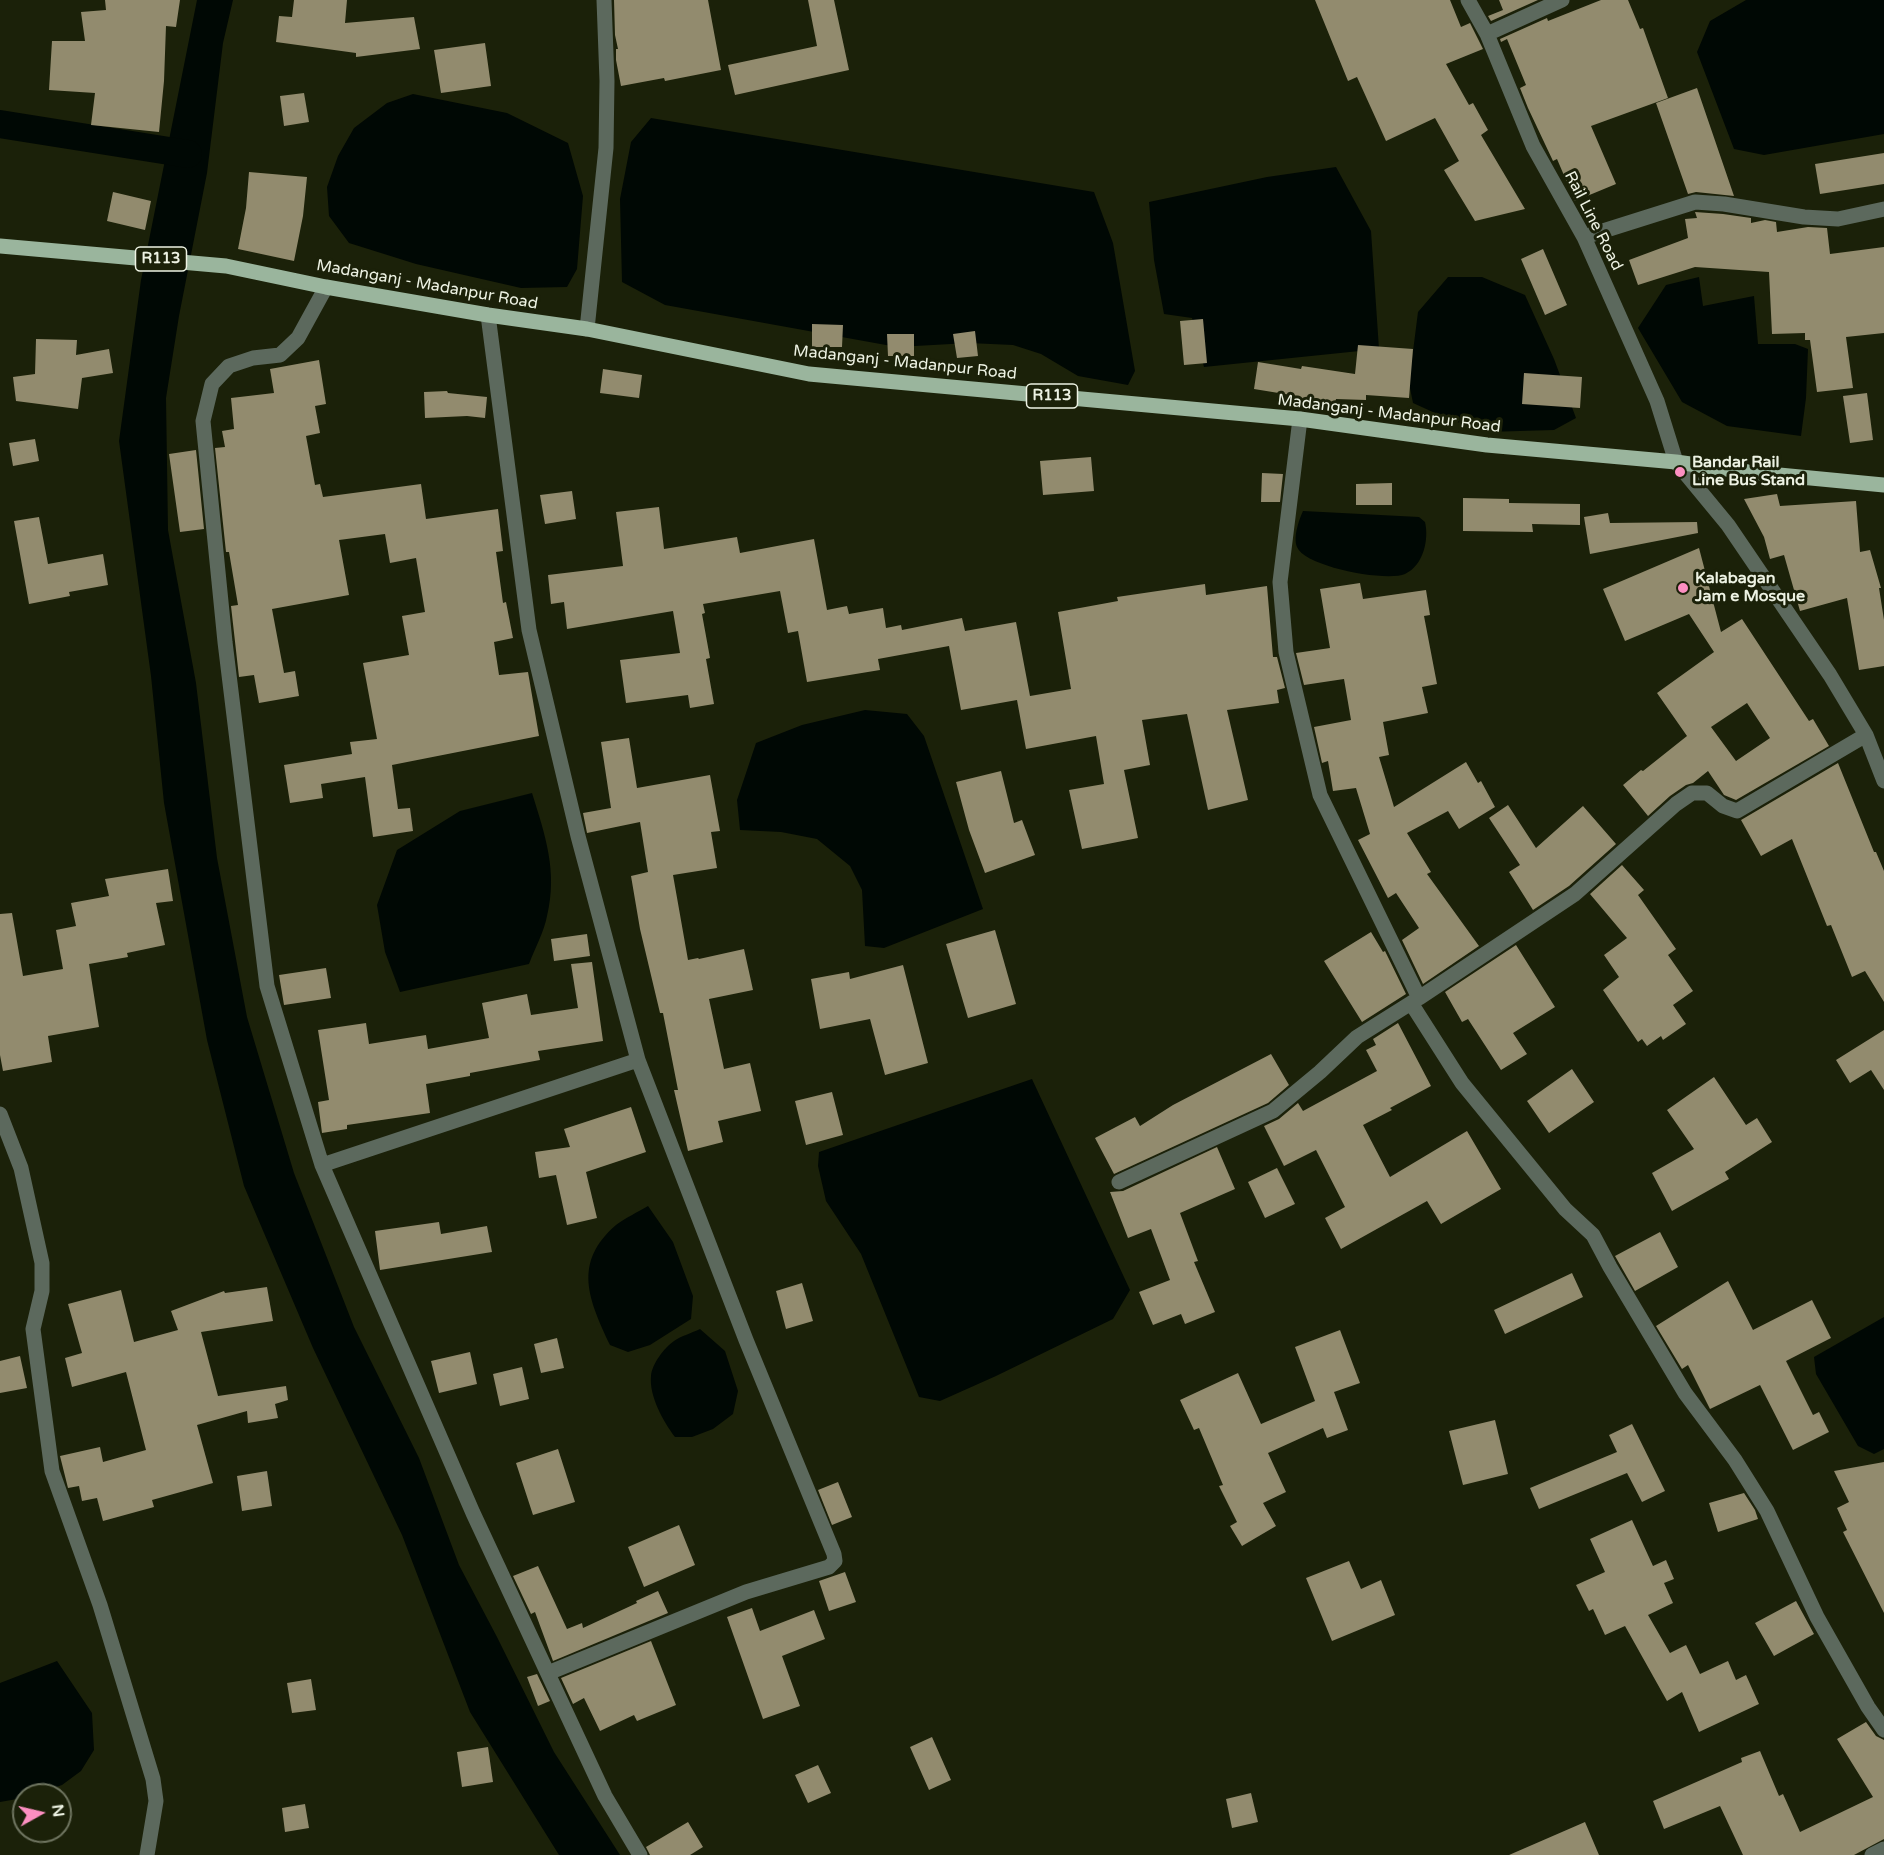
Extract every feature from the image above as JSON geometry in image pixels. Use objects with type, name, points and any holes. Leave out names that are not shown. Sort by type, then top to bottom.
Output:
[{"type":"main road","name":"Madanganj - Madanpur Road","points":[[0,246],[226,266],[326,287],[488,315],[586,329],[809,374],[1300,419],[1487,445],[1676,462],[1748,472],[1884,485]]},
{"type":"street","points":[[586,329],[606,148],[607,81],[604,0]]},
{"type":"street","name":"Rail Line Road","points":[[1468,0],[1486,34],[1533,146],[1584,237],[1657,401],[1676,462]]},
{"type":"street","points":[[1486,34],[1562,0]]},
{"type":"street","points":[[1584,237],[1695,202],[1724,204],[1804,217],[1838,219],[1884,209]]},
{"type":"street","points":[[326,287],[298,338],[280,356],[253,358],[229,366],[223,372],[212,384],[203,421],[225,642],[267,986],[322,1165],[473,1513],[605,1796],[640,1855]]},
{"type":"street","points":[[488,315],[529,630],[578,836],[638,1060],[746,1340],[835,1561],[829,1566],[746,1592],[548,1673]]},
{"type":"street","points":[[1300,419],[1280,582],[1286,652],[1320,795],[1415,1000],[1462,1083],[1565,1209],[1593,1235],[1685,1393],[1736,1460],[1767,1511],[1817,1617],[1868,1707],[1884,1730]]},
{"type":"street","points":[[1676,462],[1735,535],[1830,675],[1866,735],[1884,781]]},
{"type":"street","points":[[1119,1182],[1273,1111],[1320,1072],[1357,1036],[1575,894],[1676,804],[1692,793],[1707,793],[1724,806],[1737,811],[1866,735]]},
{"type":"street","points":[[322,1165],[638,1060]]},
{"type":"street","points":[[0,1114],[21,1168],[42,1263],[42,1291],[33,1329],[52,1471],[100,1605],[153,1779],[156,1801],[147,1855]]},
{"type":"street","points":[[1872,1855],[1884,1849]]},
{"type":"shaded area","points":[[197,0],[233,0],[223,43],[207,173],[179,316],[166,398],[168,530],[196,683],[217,858],[247,1017],[294,1173],[354,1327],[419,1458],[459,1565],[554,1752],[620,1855],[559,1855],[470,1712],[402,1535],[313,1348],[244,1186],[207,1040],[164,803],[151,676],[119,441],[141,280]]},
{"type":"shaded area","points":[[1746,0],[1884,0],[1884,134],[1764,155],[1734,149],[1697,52],[1710,21]]},
{"type":"shaded area","points":[[413,94],[507,113],[568,143],[583,196],[577,269],[567,287],[521,288],[416,264],[349,243],[329,216],[327,187],[338,156],[354,128],[387,103]]},
{"type":"shaded area","points":[[651,118],[1094,192],[1113,243],[1135,371],[1128,385],[1078,376],[1041,354],[1013,345],[969,343],[897,347],[665,305],[622,282],[620,199],[631,142]]},
{"type":"shaded area","points":[[1336,167],[1371,231],[1379,349],[1204,367],[1192,318],[1164,314],[1154,260],[1149,202],[1267,177]]},
{"type":"shaded area","points":[[1448,277],[1482,277],[1525,295],[1554,359],[1576,418],[1554,430],[1486,432],[1413,403],[1409,383],[1418,312]]},
{"type":"shaded area","points":[[1699,277],[1703,306],[1754,296],[1758,344],[1795,344],[1808,349],[1806,398],[1801,436],[1727,426],[1682,402],[1638,328],[1666,285]]},
{"type":"shaded area","points":[[1303,511],[1419,517],[1425,522],[1424,551],[1411,570],[1395,576],[1365,574],[1330,566],[1315,561],[1303,554],[1297,547],[1296,534]]},
{"type":"shaded area","points":[[865,710],[907,714],[924,736],[983,909],[884,948],[865,946],[862,890],[850,866],[817,839],[781,832],[740,830],[737,800],[756,743],[802,725]]},
{"type":"shaded area","points":[[532,793],[548,853],[551,884],[546,922],[529,964],[400,992],[385,952],[377,905],[397,850],[460,811]]},
{"type":"shaded area","points":[[1032,1079],[1130,1290],[1113,1319],[940,1401],[919,1397],[861,1254],[826,1201],[818,1166],[819,1152]]},
{"type":"shaded area","points":[[648,1206],[673,1242],[693,1296],[691,1319],[650,1345],[628,1352],[610,1345],[591,1297],[589,1268],[602,1239],[620,1222]]},
{"type":"shaded area","points":[[1884,1317],[1884,1449],[1874,1454],[1858,1446],[1816,1374],[1814,1357]]},
{"type":"shaded area","points":[[700,1329],[725,1351],[738,1391],[733,1414],[713,1429],[692,1437],[675,1437],[662,1416],[652,1392],[652,1371],[659,1357],[670,1344]]},
{"type":"shaded area","points":[[57,1661],[92,1713],[94,1750],[81,1771],[65,1783],[12,1783],[12,1800],[0,1802],[0,1683]]},
{"type":"building","points":[[105,0],[180,0],[176,27],[166,26],[159,132],[91,125],[95,93],[49,90],[52,41],[85,41],[81,12],[106,10]]},
{"type":"building","points":[[294,0],[347,0],[345,23],[414,17],[420,49],[356,57],[356,53],[276,42],[279,16],[292,17]]},
{"type":"building","points":[[614,0],[708,0],[721,70],[665,81],[664,78],[621,86],[616,60],[616,49],[618,49],[615,35]]},
{"type":"building","points":[[808,0],[834,0],[849,70],[735,95],[728,65],[817,46]]},
{"type":"building","points":[[1315,0],[1450,0],[1461,27],[1470,23],[1483,49],[1446,64],[1469,105],[1473,103],[1488,130],[1481,135],[1525,209],[1475,221],[1444,170],[1459,161],[1435,118],[1386,141],[1357,77],[1348,81]]},
{"type":"building","points":[[1499,0],[1538,0],[1491,21],[1488,16],[1503,10]]},
{"type":"building","points":[[1601,0],[1628,0],[1640,29],[1643,28],[1668,98],[1591,126],[1616,184],[1575,201],[1557,159],[1553,161],[1528,108],[1520,88],[1526,85],[1507,39],[1501,42],[1500,39],[1547,18],[1548,21]]},
{"type":"building","points":[[485,43],[491,86],[441,93],[434,50]]},
{"type":"building","points":[[1697,88],[1734,196],[1696,192],[1688,194],[1656,103]]},
{"type":"building","points":[[304,93],[309,122],[284,126],[280,96]]},
{"type":"building","points":[[1884,153],[1884,184],[1820,194],[1815,164]]},
{"type":"building","points":[[249,172],[307,177],[303,216],[294,261],[238,249],[246,208]]},
{"type":"building","points":[[113,192],[151,201],[145,230],[107,221]]},
{"type":"building","points":[[1695,212],[1751,218],[1751,223],[1765,220],[1776,222],[1777,232],[1808,227],[1827,228],[1830,254],[1884,247],[1884,333],[1846,337],[1853,388],[1817,392],[1810,340],[1805,340],[1805,333],[1772,334],[1769,272],[1695,267],[1638,285],[1629,260],[1688,238],[1685,219],[1697,218]]},
{"type":"building","points":[[1543,249],[1567,305],[1545,315],[1521,259]]},
{"type":"building","points":[[1203,319],[1207,363],[1184,365],[1180,321]]},
{"type":"building","points":[[812,324],[843,325],[842,347],[812,347]]},
{"type":"building","points":[[975,331],[978,356],[957,358],[953,334]]},
{"type":"building","points":[[887,334],[914,334],[914,356],[888,356]]},
{"type":"building","points":[[36,339],[77,340],[76,355],[109,349],[113,373],[82,378],[78,409],[16,401],[13,377],[35,374]]},
{"type":"building","points":[[1358,345],[1413,349],[1409,398],[1366,395],[1366,400],[1336,399],[1335,405],[1254,389],[1258,362],[1355,374]]},
{"type":"building","points":[[319,360],[326,404],[315,406],[320,433],[306,436],[315,485],[320,484],[323,497],[421,484],[426,519],[498,509],[503,551],[496,552],[503,603],[506,602],[513,638],[494,642],[499,675],[528,672],[539,736],[392,765],[398,809],[410,808],[413,831],[373,837],[365,777],[321,784],[323,798],[290,803],[284,765],[352,754],[350,742],[377,739],[363,663],[409,655],[402,616],[425,612],[416,558],[390,563],[385,534],[339,540],[349,595],[272,609],[284,673],[295,671],[299,696],[259,703],[254,675],[239,677],[231,606],[238,605],[229,552],[226,552],[215,448],[225,447],[222,431],[234,429],[231,398],[274,393],[270,369]]},
{"type":"building","points":[[603,369],[642,375],[639,398],[600,393]]},
{"type":"building","points":[[1524,373],[1582,377],[1580,408],[1522,404]]},
{"type":"building","points":[[447,391],[448,393],[487,397],[485,418],[467,416],[425,418],[424,392]]},
{"type":"building","points":[[1867,393],[1873,440],[1850,443],[1843,396]]},
{"type":"building","points":[[35,439],[39,461],[13,466],[9,443]]},
{"type":"building","points":[[196,450],[204,529],[180,532],[169,454]]},
{"type":"building","points":[[1091,457],[1094,491],[1043,495],[1040,461]]},
{"type":"building","points":[[1262,473],[1283,474],[1280,502],[1261,502]]},
{"type":"building","points":[[1392,483],[1392,505],[1356,505],[1356,484]]},
{"type":"building","points":[[572,491],[576,519],[545,524],[540,495]]},
{"type":"building","points":[[1777,494],[1780,506],[1856,501],[1860,552],[1870,550],[1881,588],[1879,588],[1884,620],[1884,666],[1859,670],[1847,598],[1800,611],[1784,555],[1770,559],[1764,537],[1744,499]]},
{"type":"building","points":[[1463,498],[1509,499],[1509,503],[1580,504],[1580,525],[1532,524],[1533,532],[1463,531]]},
{"type":"building","points":[[659,507],[664,549],[737,537],[740,553],[814,539],[827,610],[847,606],[849,614],[883,608],[886,628],[901,625],[902,630],[962,618],[965,631],[1016,622],[1030,696],[1071,689],[1058,612],[1118,601],[1117,597],[1205,584],[1206,595],[1267,586],[1273,657],[1277,657],[1285,688],[1277,690],[1279,703],[1227,710],[1248,800],[1208,810],[1187,714],[1142,720],[1150,765],[1124,770],[1138,838],[1082,849],[1069,790],[1104,784],[1096,736],[1026,749],[1017,700],[961,710],[949,646],[878,659],[880,670],[807,682],[798,631],[788,633],[780,591],[703,604],[705,613],[702,614],[710,658],[706,659],[714,704],[690,708],[688,695],[626,703],[620,660],[680,653],[673,611],[567,629],[564,602],[551,604],[548,575],[623,566],[616,512]]},
{"type":"building","points":[[1608,513],[1610,523],[1697,522],[1698,533],[1590,554],[1584,517]]},
{"type":"building","points":[[39,517],[48,564],[103,554],[108,585],[69,592],[70,596],[29,604],[14,521]]},
{"type":"building","points":[[1699,548],[1721,632],[1742,619],[1809,721],[1813,719],[1829,746],[1736,800],[1724,795],[1708,771],[1670,796],[1648,816],[1623,785],[1687,736],[1657,693],[1714,652],[1689,614],[1625,641],[1603,589]],"holes":[[[1747,703],[1770,738],[1736,761],[1711,727]]]},
{"type":"building","points":[[1360,583],[1363,599],[1426,590],[1430,615],[1424,616],[1437,684],[1422,687],[1428,713],[1383,722],[1389,755],[1379,757],[1394,807],[1466,762],[1478,783],[1481,781],[1495,807],[1459,829],[1448,811],[1407,833],[1431,872],[1427,874],[1479,946],[1423,984],[1402,940],[1419,928],[1396,893],[1388,898],[1358,840],[1370,834],[1356,788],[1333,791],[1328,761],[1322,763],[1314,727],[1351,720],[1344,679],[1304,685],[1296,653],[1330,648],[1320,589]]},
{"type":"building","points":[[629,738],[637,788],[710,775],[720,831],[711,832],[717,868],[673,875],[688,960],[744,949],[753,990],[709,999],[724,1069],[750,1063],[761,1111],[718,1121],[723,1142],[688,1151],[674,1090],[678,1090],[663,1013],[660,1013],[640,929],[631,876],[648,872],[640,822],[587,833],[583,813],[611,808],[601,742]]},
{"type":"building","points":[[1838,763],[1884,871],[1884,1002],[1865,971],[1852,977],[1831,925],[1827,926],[1792,839],[1761,856],[1741,820]]},
{"type":"building","points":[[1001,771],[1014,823],[1022,820],[1035,855],[985,873],[969,830],[956,782]]},
{"type":"building","points":[[1508,805],[1536,848],[1583,806],[1616,844],[1569,886],[1533,910],[1509,872],[1520,865],[1489,818]]},
{"type":"building","points":[[1622,865],[1644,890],[1638,895],[1676,949],[1668,955],[1693,991],[1673,1005],[1686,1024],[1663,1040],[1661,1036],[1647,1046],[1642,1039],[1638,1042],[1603,990],[1619,977],[1604,955],[1627,938],[1590,894]]},
{"type":"building","points":[[168,869],[173,901],[156,903],[165,945],[127,953],[128,957],[89,964],[99,1027],[48,1036],[52,1062],[3,1071],[0,1055],[0,914],[12,913],[23,976],[63,969],[56,930],[76,926],[71,903],[109,896],[105,879]]},
{"type":"building","points":[[995,930],[1016,1004],[968,1018],[946,944]]},
{"type":"building","points":[[1371,932],[1383,952],[1385,951],[1406,994],[1362,1022],[1324,961]]},
{"type":"building","points":[[587,934],[590,956],[554,961],[551,939]]},
{"type":"building","points":[[1516,945],[1555,1007],[1513,1033],[1527,1054],[1501,1070],[1468,1019],[1462,1022],[1445,992]]},
{"type":"building","points":[[592,962],[603,1041],[538,1051],[540,1060],[426,1084],[430,1113],[347,1125],[347,1129],[322,1133],[318,1102],[329,1100],[318,1030],[366,1023],[369,1044],[426,1035],[428,1049],[489,1038],[482,1003],[527,994],[531,1015],[578,1008],[571,964]]},
{"type":"building","points":[[903,965],[928,1063],[885,1075],[870,1019],[820,1029],[811,979],[849,972],[850,979]]},
{"type":"building","points":[[326,968],[331,998],[284,1005],[279,975]]},
{"type":"building","points":[[1398,1023],[1431,1086],[1363,1125],[1390,1177],[1467,1131],[1501,1189],[1441,1224],[1427,1201],[1341,1249],[1325,1218],[1345,1207],[1316,1150],[1284,1166],[1264,1126],[1279,1119],[1298,1103],[1303,1111],[1377,1071],[1366,1050],[1376,1045],[1373,1039]]},
{"type":"building","points":[[1884,1030],[1884,1090],[1871,1070],[1850,1083],[1836,1060]]},
{"type":"building","points":[[1271,1054],[1289,1085],[1268,1103],[1114,1174],[1095,1138],[1135,1117],[1140,1126],[1173,1105]]},
{"type":"building","points":[[1572,1069],[1594,1102],[1549,1133],[1527,1101]]},
{"type":"building","points":[[1714,1077],[1746,1125],[1757,1118],[1772,1142],[1725,1172],[1729,1179],[1672,1211],[1652,1173],[1694,1149],[1667,1110]]},
{"type":"building","points":[[832,1092],[843,1135],[806,1145],[795,1101]]},
{"type":"building","points":[[631,1107],[646,1152],[586,1172],[597,1218],[567,1225],[556,1175],[539,1178],[535,1152],[570,1147],[564,1129]]},
{"type":"building","points":[[1217,1147],[1235,1189],[1180,1213],[1198,1261],[1194,1262],[1215,1312],[1185,1324],[1181,1314],[1153,1325],[1139,1292],[1170,1280],[1151,1229],[1128,1238],[1110,1192],[1123,1191]]},
{"type":"building","points":[[1277,1168],[1295,1204],[1265,1218],[1248,1182]]},
{"type":"building","points":[[439,1222],[441,1234],[487,1226],[492,1252],[380,1270],[375,1231]]},
{"type":"building","points":[[1660,1232],[1678,1267],[1635,1291],[1615,1256]]},
{"type":"building","points":[[1572,1273],[1583,1297],[1505,1334],[1494,1310]]},
{"type":"building","points":[[1728,1281],[1753,1330],[1812,1300],[1831,1338],[1786,1361],[1813,1415],[1819,1412],[1829,1432],[1793,1450],[1760,1385],[1710,1409],[1688,1365],[1682,1369],[1656,1326]]},
{"type":"building","points":[[802,1283],[813,1321],[786,1329],[776,1291]]},
{"type":"building","points":[[267,1287],[273,1321],[201,1332],[218,1396],[286,1386],[288,1400],[275,1404],[278,1418],[248,1423],[247,1411],[197,1425],[213,1483],[152,1500],[154,1507],[103,1521],[97,1498],[82,1501],[79,1486],[68,1488],[60,1456],[100,1447],[103,1462],[146,1450],[126,1372],[72,1387],[65,1358],[82,1353],[68,1304],[121,1290],[134,1342],[178,1330],[171,1311],[224,1291],[225,1293]]},
{"type":"building","points":[[1340,1330],[1360,1383],[1334,1392],[1348,1430],[1327,1438],[1323,1428],[1268,1453],[1286,1492],[1263,1503],[1276,1526],[1242,1546],[1230,1526],[1237,1522],[1219,1486],[1223,1485],[1199,1428],[1194,1430],[1180,1400],[1238,1373],[1261,1424],[1315,1401],[1295,1347]]},
{"type":"building","points":[[557,1338],[564,1368],[541,1373],[534,1344]]},
{"type":"building","points":[[470,1352],[477,1384],[439,1393],[431,1361]]},
{"type":"building","points":[[20,1356],[27,1388],[0,1393],[0,1361]]},
{"type":"building","points":[[522,1367],[529,1399],[500,1406],[493,1374]]},
{"type":"building","points":[[1495,1420],[1508,1474],[1463,1485],[1449,1431]]},
{"type":"building","points":[[1632,1424],[1665,1491],[1642,1502],[1627,1473],[1539,1509],[1530,1488],[1617,1452],[1609,1435]]},
{"type":"building","points":[[558,1449],[575,1502],[533,1515],[516,1463]]},
{"type":"building","points":[[1884,1462],[1884,1613],[1843,1532],[1847,1530],[1837,1508],[1849,1502],[1834,1471]]},
{"type":"building","points":[[267,1471],[272,1506],[242,1511],[237,1476]]},
{"type":"building","points":[[838,1482],[852,1517],[832,1525],[818,1490]]},
{"type":"building","points":[[1744,1493],[1758,1519],[1718,1532],[1709,1503]]},
{"type":"building","points":[[1632,1520],[1653,1566],[1666,1560],[1674,1579],[1664,1583],[1673,1603],[1648,1615],[1670,1653],[1686,1645],[1700,1674],[1728,1661],[1736,1680],[1746,1675],[1759,1704],[1699,1732],[1682,1692],[1667,1701],[1625,1626],[1605,1635],[1593,1609],[1589,1611],[1576,1585],[1605,1572],[1590,1539]]},
{"type":"building","points":[[679,1525],[695,1565],[644,1587],[628,1547]]},
{"type":"building","points":[[1349,1561],[1361,1589],[1381,1580],[1395,1615],[1332,1641],[1306,1578]]},
{"type":"building","points":[[538,1566],[567,1629],[582,1623],[583,1628],[658,1591],[668,1613],[553,1661],[535,1612],[531,1614],[513,1576]]},
{"type":"building","points":[[845,1572],[856,1602],[829,1611],[819,1581]]},
{"type":"building","points":[[1796,1601],[1814,1634],[1774,1656],[1755,1623]]},
{"type":"building","points":[[752,1608],[760,1631],[814,1610],[825,1639],[782,1656],[800,1706],[763,1719],[727,1617]]},
{"type":"building","points":[[651,1641],[676,1705],[637,1721],[634,1715],[600,1731],[584,1698],[573,1704],[561,1678]]},
{"type":"building","points":[[537,1674],[550,1701],[538,1706],[527,1677]]},
{"type":"building","points":[[311,1679],[316,1710],[292,1713],[287,1683]]},
{"type":"building","points":[[1866,1722],[1876,1736],[1884,1740],[1884,1839],[1854,1855],[1743,1855],[1720,1806],[1664,1829],[1653,1801],[1742,1762],[1741,1758],[1760,1751],[1779,1796],[1783,1794],[1800,1832],[1873,1797],[1837,1739]]},
{"type":"building","points":[[932,1737],[951,1780],[929,1790],[910,1747]]},
{"type":"building","points":[[488,1747],[493,1782],[462,1787],[457,1752]]},
{"type":"building","points":[[818,1765],[831,1793],[808,1803],[795,1775]]},
{"type":"building","points":[[1251,1793],[1258,1822],[1232,1828],[1226,1799]]},
{"type":"building","points":[[305,1804],[309,1828],[285,1832],[282,1808]]},
{"type":"building","points":[[688,1822],[703,1847],[690,1855],[650,1855],[646,1847]]},
{"type":"building","points":[[1585,1822],[1599,1855],[1509,1855]]},
{"type":"waterway","points":[[0,124],[188,154]]},
{"type":"place","name":"Bandar Rail Line Bus Stand","points":[[1680,472]]},
{"type":"place","name":"Kalabagan Jam e Mosque","points":[[1683,588]]}]
